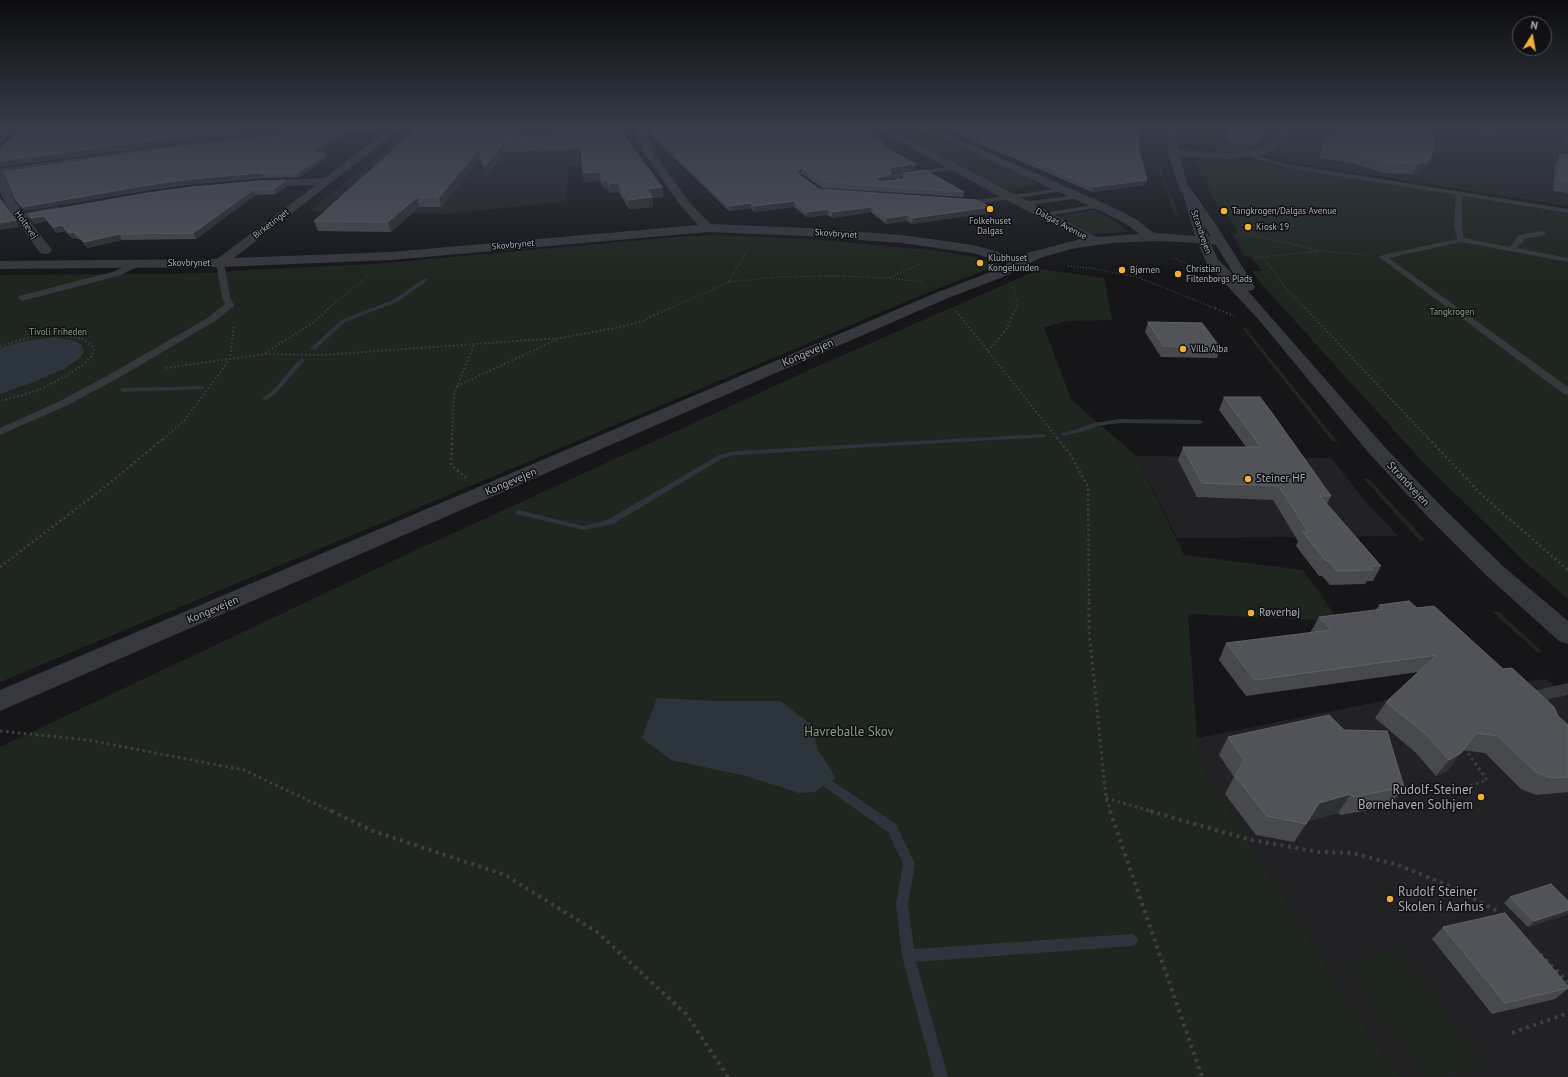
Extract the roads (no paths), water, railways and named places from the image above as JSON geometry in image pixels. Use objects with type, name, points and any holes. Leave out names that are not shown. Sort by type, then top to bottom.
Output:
[{"type":"street","name":"Holtevej","points":[[0,177],[10,203],[45,250]]},
{"type":"street","name":"Birketinget","points":[[220,262],[332,177]]},
{"type":"street","points":[[666,177],[686,205],[708,228]]},
{"type":"street","name":"Dalgas Avenue","points":[[971,177],[1092,241],[1101,244],[1120,246]]},
{"type":"street","points":[[1033,177],[1133,223],[1147,234],[1158,238]]},
{"type":"street","name":"Strandvejen","points":[[1181,177],[1190,197],[1204,244],[1212,261],[1264,317],[1375,448],[1433,510],[1496,572],[1568,635]]},
{"type":"street","points":[[242,184],[327,181]]},
{"type":"street","name":"Strandvejen","points":[[1190,197],[1223,245],[1264,317]]},
{"type":"street","points":[[21,218],[71,208]]},
{"type":"street","name":"Skovbrynet","points":[[0,265],[220,262],[390,256],[708,228],[849,235],[942,244],[973,249],[1022,263]]},
{"type":"street","points":[[1022,263],[1035,255],[1058,247],[1092,241],[1158,238],[1204,244]]},
{"type":"street","points":[[1022,263],[1082,251],[1120,246],[1223,245]]},
{"type":"street","name":"Kongevejen","points":[[0,701],[943,295],[1022,263]]},
{"type":"lane","points":[[880,184],[901,181],[895,177]]},
{"type":"lane","points":[[1356,177],[1568,211]]},
{"type":"lane","points":[[953,200],[977,202],[1004,195],[1057,188]]},
{"type":"lane","points":[[1459,194],[1458,225],[1461,240]]},
{"type":"lane","points":[[1033,210],[1077,197]]},
{"type":"lane","points":[[1033,210],[1093,204]]},
{"type":"lane","points":[[1033,210],[1093,204]]},
{"type":"lane","points":[[1512,250],[1522,237],[1542,233]]},
{"type":"lane","points":[[1568,260],[1461,240],[1383,257],[1568,392]]},
{"type":"lane","points":[[0,432],[64,403],[118,374],[212,319],[230,306],[226,297],[220,262]]},
{"type":"lane","points":[[22,298],[115,274],[142,263]]},
{"type":"lane","points":[[1545,714],[1539,703],[1543,694],[1568,689]]},
{"type":"waterway","points":[[313,349],[343,321],[395,301],[425,280]]},
{"type":"waterway","points":[[265,399],[276,390],[302,360]]},
{"type":"waterway","points":[[123,390],[202,388]]},
{"type":"waterway","points":[[1064,434],[1086,429],[1095,424],[1120,421],[1200,422]]},
{"type":"waterway","points":[[519,512],[584,528],[610,522],[721,456],[736,453],[1043,436]]},
{"type":"waterway","points":[[827,783],[892,828],[909,864],[902,904],[908,956]]},
{"type":"waterway","points":[[908,956],[1132,940]]},
{"type":"waterway","points":[[908,956],[941,1077]]},
{"type":"place","name":"Folkehuset Dalgas","points":[[990,209]]},
{"type":"place","name":"Tangkrogen/Dalgas Avenue","points":[[1224,211]]},
{"type":"place","name":"Kiosk 19","points":[[1248,227]]},
{"type":"place","name":"Klubhuset Kongelunden","points":[[980,263]]},
{"type":"place","name":"Bjørnen","points":[[1122,270]]},
{"type":"place","name":"Christian Filtenborgs Plads","points":[[1178,274]]},
{"type":"place","name":"Villa Alba","points":[[1183,349]]},
{"type":"place","name":"Steiner HF","points":[[1248,479]]},
{"type":"place","name":"Røverhøj","points":[[1251,613]]},
{"type":"place","name":"Rudolf-Steiner Børnehaven Solhjem","points":[[1481,797]]},
{"type":"place","name":"Rudolf Steiner Skolen i Aarhus","points":[[1390,899]]},
{"type":"park label","name":"Tangkrogen","points":[[1452,312]]},
{"type":"park label","name":"Tivoli Friheden","points":[[58,332]]},
{"type":"park label","name":"Havreballe Skov","points":[[849,732]]}]
